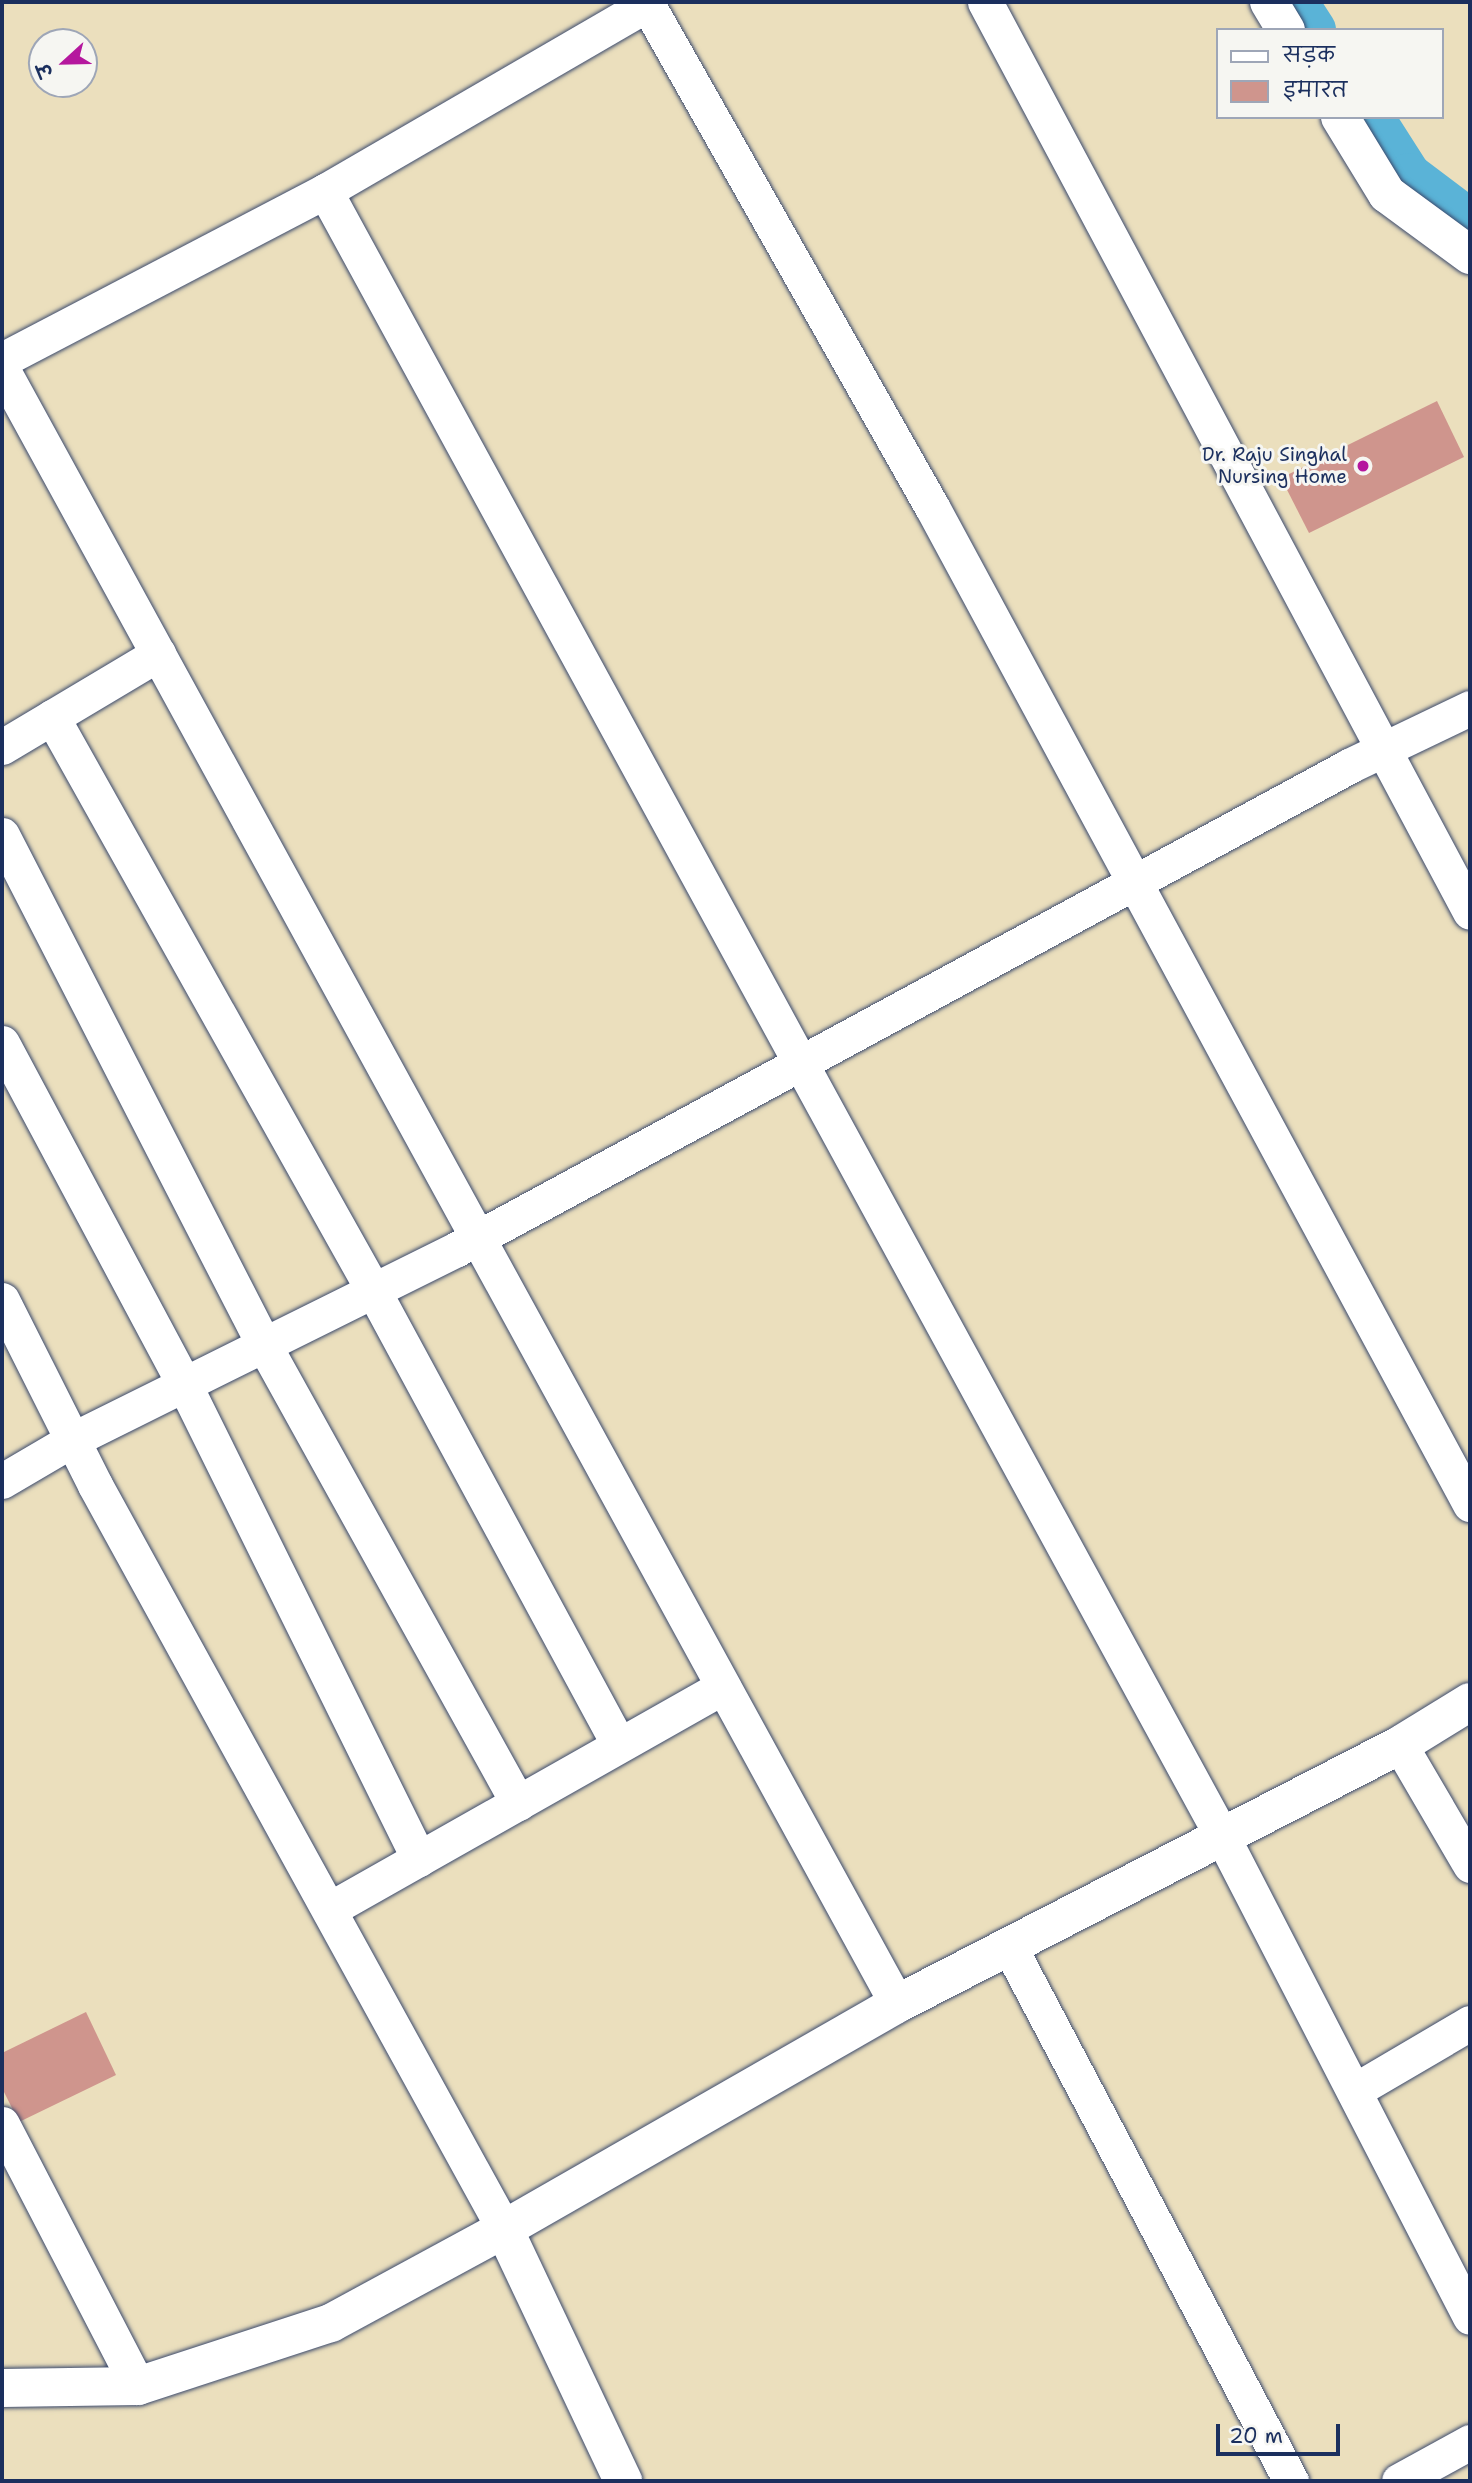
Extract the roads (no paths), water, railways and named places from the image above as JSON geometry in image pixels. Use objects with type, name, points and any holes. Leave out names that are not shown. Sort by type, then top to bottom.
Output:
[{"type":"street","points":[[985,2],[1470,912]]},
{"type":"street","points":[[1269,2],[1285,28]]},
{"type":"street","points":[[2,360],[326,191],[647,3],[932,507],[1470,1504]]},
{"type":"street","points":[[1341,119],[1387,194],[1470,255]]},
{"type":"street","points":[[326,191],[799,1064],[1222,1836],[1470,2317]]},
{"type":"street","points":[[2,369],[897,2004]]},
{"type":"street","points":[[2,747],[158,654]]},
{"type":"street","points":[[2,1481],[72,1440],[479,1237],[1381,749],[1470,708]]},
{"type":"street","points":[[52,717],[373,1290],[619,1745]]},
{"type":"street","points":[[2,835],[264,1345],[518,1803]]},
{"type":"street","points":[[2,1043],[184,1384],[419,1859]]},
{"type":"street","points":[[2,1300],[72,1440],[505,2230],[623,2481]]},
{"type":"street","points":[[330,1909],[723,1686]]},
{"type":"street","points":[[2,2388],[138,2386],[331,2323],[505,2230],[897,2004],[1400,1745],[1470,1702]]},
{"type":"street","points":[[1400,1745],[1470,1865]]},
{"type":"street","points":[[1009,1946],[1291,2481]]},
{"type":"street","points":[[1354,2091],[1470,2023]]},
{"type":"street","points":[[2,2124],[138,2386]]},
{"type":"street","points":[[1399,2481],[1470,2442]]},
{"type":"waterway","points":[[1296,2],[1313,28]]},
{"type":"waterway","points":[[1373,119],[1409,175],[1470,221]]},
{"type":"place","name":"Dr. Raju Singhal Nursing Home","points":[[1363,466]]}]
